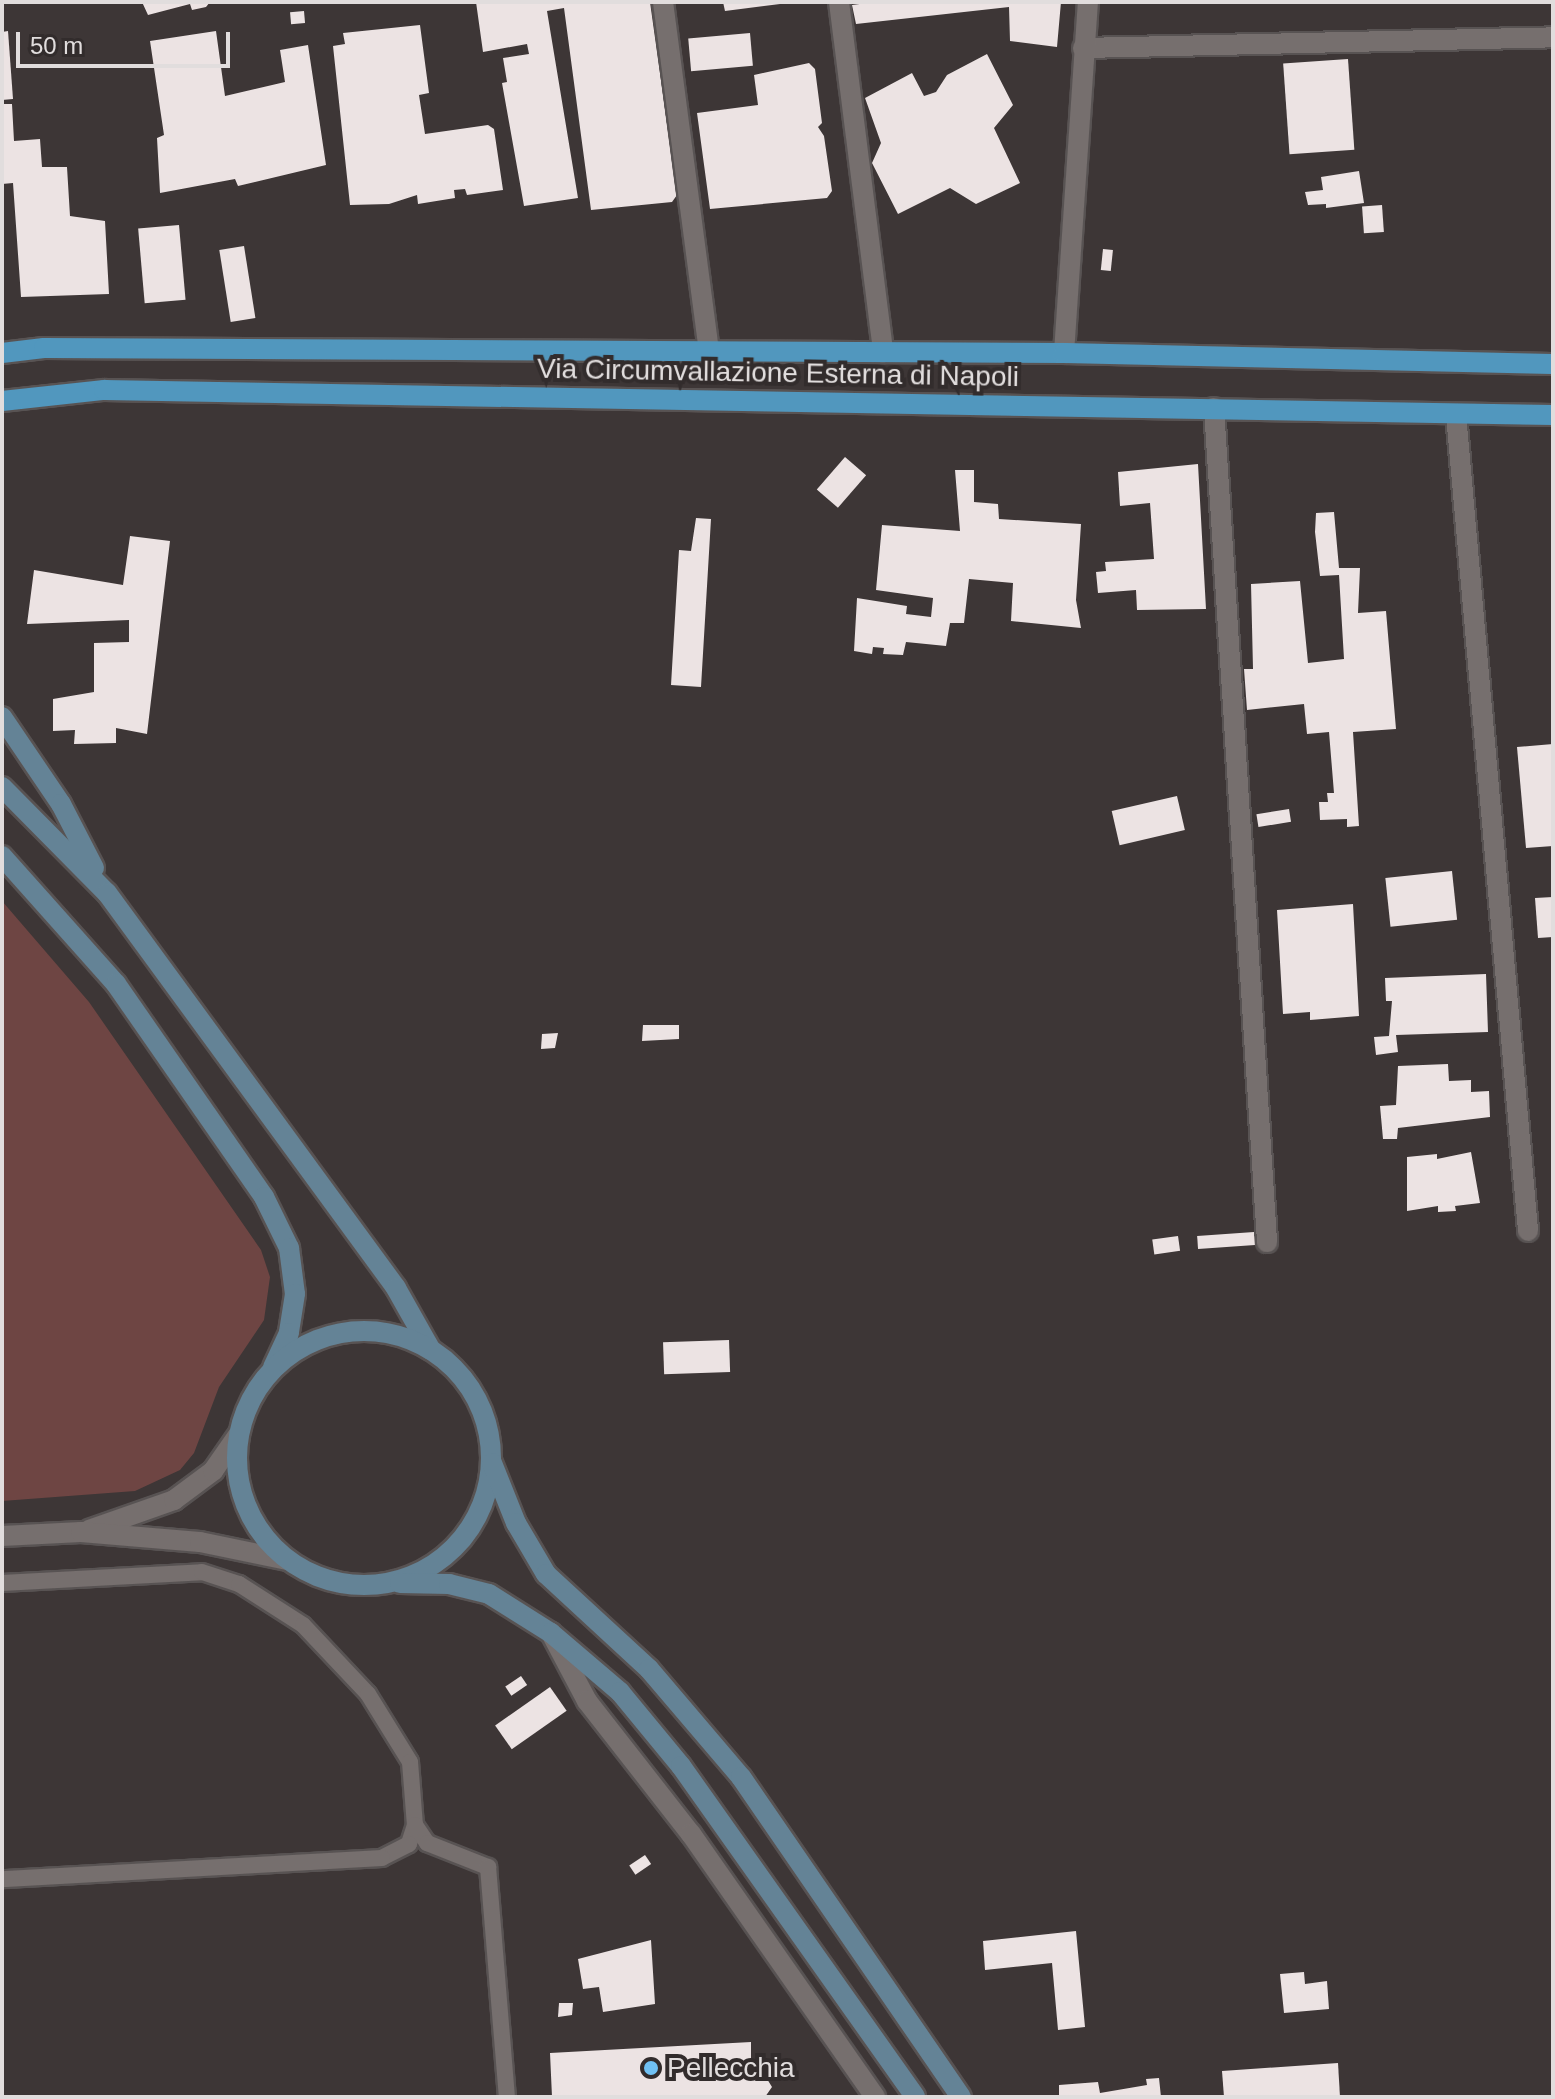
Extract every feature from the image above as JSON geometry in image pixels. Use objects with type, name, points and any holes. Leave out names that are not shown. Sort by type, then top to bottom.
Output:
[{"type":"main road","name":"Via Circumvallazione Esterna di Napoli","points":[[2,353],[44,348],[1064,353],[1553,364]]},
{"type":"main road","name":"Via Circumvallazione Esterna di Napoli","points":[[2,401],[104,390],[1553,415]]},
{"type":"main road","points":[[2,717],[61,804],[107,893]]},
{"type":"main road","points":[[2,787],[107,893],[388,1276],[431,1350]]},
{"type":"main road","points":[[2,856],[116,984],[264,1197],[289,1248],[295,1294],[289,1333],[272,1369],[250,1400],[238,1435],[237,1470],[245,1504],[262,1535],[287,1560],[319,1577],[355,1585],[449,1584],[489,1594],[551,1633],[620,1692],[681,1766],[915,2097]]},
{"type":"main road","points":[[272,1369],[307,1344],[349,1332],[392,1334],[431,1350],[458,1371],[477,1399],[488,1429],[492,1463],[516,1523],[546,1574],[649,1669],[741,1777],[961,2097]]},
{"type":"main road","points":[[392,1583],[431,1567],[462,1540],[484,1503],[492,1463]]},
{"type":"street","points":[[663,2],[709,353]]},
{"type":"street","points":[[839,2],[883,352]]},
{"type":"street","points":[[1064,353],[1088,2]]},
{"type":"street","points":[[1083,48],[1553,37]]},
{"type":"street","points":[[1214,408],[1267,1242]]},
{"type":"street","points":[[1456,414],[1528,1231]]},
{"type":"street","points":[[81,1532],[174,1500],[213,1471],[238,1435]]},
{"type":"street","points":[[2,1536],[81,1532],[200,1542],[287,1560]]},
{"type":"street","points":[[551,1633],[587,1701],[691,1834],[875,2097]]},
{"type":"lane","points":[[2,1583],[202,1572],[239,1584],[303,1625],[368,1694],[410,1762],[415,1825],[409,1844],[382,1858],[2,1879]]},
{"type":"lane","points":[[415,1825],[427,1843],[488,1867],[507,2097]]},
{"type":"shaded area","points":[[2,901],[89,1002],[261,1250],[270,1277],[264,1320],[219,1387],[194,1453],[180,1470],[135,1491],[2,1501]]},
{"type":"building","points":[[142,2],[210,2],[206,7],[192,10],[190,4],[148,15]]},
{"type":"building","points":[[476,2],[650,2],[677,195],[672,202],[591,210],[564,8],[547,11],[578,198],[524,206],[502,83],[507,82],[503,58],[529,54],[527,44],[483,52]]},
{"type":"building","points":[[723,2],[780,2],[780,4],[725,11]]},
{"type":"building","points":[[875,2],[1061,2],[1057,47],[1010,41],[1009,7],[856,24],[852,5]]},
{"type":"building","points":[[304,11],[305,23],[291,24],[290,12]]},
{"type":"building","points":[[420,25],[429,93],[419,95],[425,134],[488,125],[494,129],[503,190],[467,195],[465,189],[454,190],[455,198],[418,204],[417,195],[389,204],[350,205],[333,46],[345,44],[343,33]]},
{"type":"building","points":[[8,31],[13,99],[2,100],[2,32]]},
{"type":"building","points":[[216,31],[225,96],[285,82],[280,50],[308,45],[326,165],[238,186],[235,179],[160,193],[157,138],[164,135],[150,41]]},
{"type":"building","points":[[750,33],[753,66],[691,71],[688,38]]},
{"type":"building","points":[[987,54],[1013,105],[994,128],[1020,183],[976,204],[950,188],[898,214],[872,163],[881,143],[865,98],[912,73],[924,96],[936,92],[947,75]]},
{"type":"building","points":[[1348,59],[1354,150],[1290,154],[1283,64]]},
{"type":"building","points":[[809,63],[815,69],[822,123],[818,127],[824,136],[832,191],[827,198],[710,209],[697,113],[758,105],[754,75]]},
{"type":"building","points":[[2,104],[12,104],[14,141],[40,139],[42,167],[67,167],[70,216],[105,221],[109,294],[21,297],[13,183],[2,184]]},
{"type":"building","points":[[1359,171],[1364,203],[1326,208],[1326,204],[1308,205],[1305,192],[1323,190],[1321,177]]},
{"type":"building","points":[[1382,205],[1384,232],[1364,233],[1362,206]]},
{"type":"building","points":[[179,225],[186,300],[145,303],[138,229]]},
{"type":"building","points":[[244,246],[255,318],[231,322],[219,250]]},
{"type":"building","points":[[1103,249],[1113,250],[1111,271],[1101,270]]},
{"type":"building","points":[[845,457],[866,475],[838,508],[817,489]]},
{"type":"building","points":[[1198,464],[1206,609],[1137,610],[1136,590],[1098,593],[1096,572],[1106,571],[1105,562],[1154,559],[1150,503],[1120,506],[1118,472]]},
{"type":"building","points":[[955,470],[974,470],[974,502],[998,504],[999,519],[1081,524],[1076,600],[1081,628],[1011,621],[1013,583],[969,579],[964,623],[950,623],[946,646],[906,642],[903,655],[883,654],[884,648],[873,647],[872,654],[854,651],[857,598],[907,606],[906,614],[931,617],[933,598],[876,590],[882,525],[960,531]]},
{"type":"building","points":[[1334,512],[1339,568],[1360,568],[1358,613],[1386,611],[1396,729],[1353,732],[1359,826],[1347,827],[1347,819],[1320,820],[1319,802],[1328,802],[1327,793],[1334,793],[1329,732],[1307,734],[1304,704],[1247,710],[1244,669],[1253,669],[1251,584],[1300,581],[1308,663],[1344,659],[1339,575],[1320,576],[1315,532],[1316,513]]},
{"type":"building","points":[[696,518],[711,519],[701,687],[671,685],[679,550],[691,551]]},
{"type":"building","points":[[130,536],[170,541],[147,734],[116,728],[116,743],[74,744],[75,730],[53,731],[53,699],[94,692],[94,643],[129,642],[129,620],[27,624],[34,570],[123,585]]},
{"type":"building","points":[[1553,744],[1553,846],[1526,848],[1517,747]]},
{"type":"building","points":[[1177,796],[1185,830],[1120,845],[1112,811]]},
{"type":"building","points":[[1289,809],[1291,822],[1258,827],[1256,814]]},
{"type":"building","points":[[1452,871],[1457,920],[1390,927],[1385,878]]},
{"type":"building","points":[[1553,897],[1553,937],[1538,938],[1535,898]]},
{"type":"building","points":[[1353,904],[1359,1016],[1310,1020],[1310,1012],[1283,1014],[1277,910]]},
{"type":"building","points":[[1486,974],[1488,1032],[1396,1035],[1398,1052],[1376,1055],[1374,1037],[1389,1036],[1392,1001],[1386,1001],[1385,978]]},
{"type":"building","points":[[643,1025],[679,1025],[679,1039],[642,1041]]},
{"type":"building","points":[[558,1033],[555,1048],[541,1049],[542,1034]]},
{"type":"building","points":[[1448,1064],[1449,1081],[1471,1080],[1471,1092],[1489,1091],[1490,1117],[1398,1128],[1397,1139],[1383,1139],[1380,1106],[1396,1105],[1398,1066]]},
{"type":"building","points":[[1471,1152],[1480,1203],[1455,1206],[1456,1211],[1438,1212],[1438,1206],[1407,1211],[1407,1157],[1437,1154],[1437,1159]]},
{"type":"building","points":[[1254,1232],[1255,1245],[1198,1249],[1197,1236]]},
{"type":"building","points":[[1178,1236],[1180,1251],[1154,1254],[1152,1240]]},
{"type":"building","points":[[729,1340],[730,1372],[664,1374],[663,1342]]},
{"type":"building","points":[[521,1676],[527,1685],[511,1696],[505,1687]]},
{"type":"building","points":[[550,1687],[567,1711],[512,1749],[495,1725]]},
{"type":"building","points":[[645,1855],[651,1864],[635,1875],[629,1866]]},
{"type":"building","points":[[1076,1931],[1085,2027],[1058,2030],[1052,1963],[985,1970],[983,1941]]},
{"type":"building","points":[[651,1940],[655,2004],[603,2012],[599,1987],[583,1989],[578,1959]]},
{"type":"building","points":[[1304,1972],[1305,1984],[1327,1981],[1329,2009],[1284,2013],[1280,1974]]},
{"type":"building","points":[[559,2003],[573,2003],[572,2015],[558,2017]]},
{"type":"building","name":"Pellecchia","points":[[751,2042],[751,2071],[759,2066],[772,2087],[765,2097],[552,2097],[550,2053]]},
{"type":"building","points":[[1338,2063],[1340,2097],[1224,2097],[1222,2071]]},
{"type":"building","points":[[1159,2078],[1161,2097],[1059,2097],[1059,2085],[1098,2082],[1100,2093],[1147,2085],[1146,2079]]},
{"type":"place","name":"Pellecchia","points":[[651,2068]]}]
